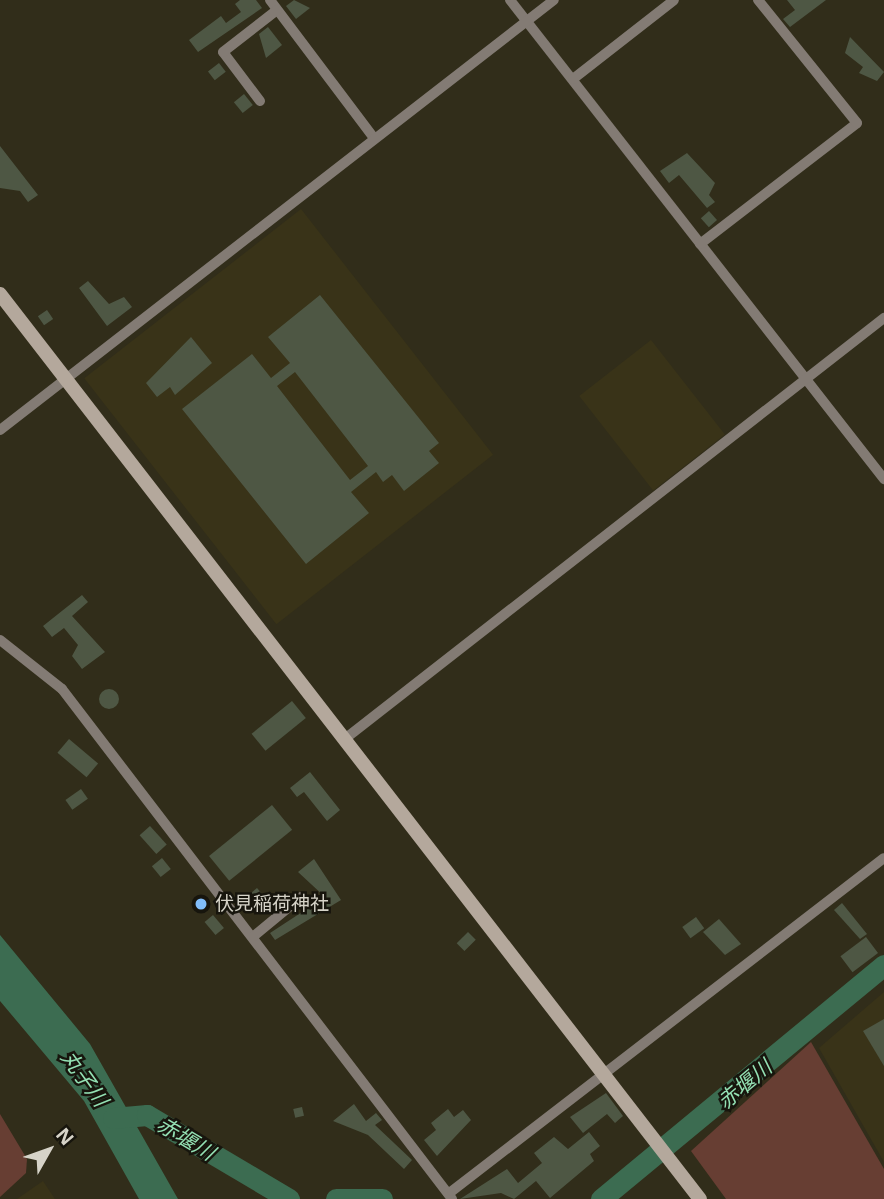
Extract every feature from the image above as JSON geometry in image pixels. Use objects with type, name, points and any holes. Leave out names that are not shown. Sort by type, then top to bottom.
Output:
[{"type":"street","points":[[270,0],[374,138]]},
{"type":"street","points":[[510,0],[884,479]]},
{"type":"street","points":[[0,430],[554,0]]},
{"type":"street","points":[[573,79],[674,0]]},
{"type":"street","points":[[700,244],[857,123],[758,0]]},
{"type":"street","points":[[260,102],[223,52],[277,10]]},
{"type":"street","points":[[0,295],[606,1073],[700,1199]]},
{"type":"street","points":[[346,738],[884,318]]},
{"type":"street","points":[[0,640],[62,689],[452,1195],[884,858]]},
{"type":"street","points":[[254,936],[301,897]]},
{"type":"shaded area","points":[[301,209],[493,455],[276,624],[84,378]]},
{"type":"shaded area","points":[[651,340],[725,435],[653,491],[579,396]]},
{"type":"shaded area","points":[[884,992],[884,1162],[819,1048]]},
{"type":"shaded area","points":[[811,1042],[884,1169],[884,1199],[726,1199],[691,1151]]},
{"type":"shaded area","points":[[0,1114],[27,1159],[26,1173],[0,1197]]},
{"type":"shaded area","points":[[43,1181],[55,1199],[17,1199]]},
{"type":"water","name":"丸子川","points":[[0,935],[90,1044],[178,1199],[139,1199],[84,1101],[0,1001]]},
{"type":"building","points":[[240,0],[256,0],[262,8],[198,52],[189,40],[221,16],[226,23],[241,12],[235,4]]},
{"type":"building","points":[[294,0],[310,8],[296,19],[286,6]]},
{"type":"building","points":[[787,0],[826,0],[790,27],[783,19],[795,10]]},
{"type":"building","points":[[268,27],[282,45],[266,58],[259,34]]},
{"type":"building","points":[[850,37],[884,72],[877,81],[859,73],[863,67],[845,53]]},
{"type":"building","points":[[219,63],[226,72],[215,80],[208,72]]},
{"type":"building","points":[[244,94],[253,105],[243,113],[234,102]]},
{"type":"building","points":[[0,146],[38,195],[28,202],[20,191],[0,188]]},
{"type":"building","points":[[687,153],[715,183],[709,195],[715,202],[707,208],[679,175],[669,183],[660,171]]},
{"type":"building","points":[[709,211],[717,220],[709,227],[701,218]]},
{"type":"building","points":[[88,281],[109,304],[124,297],[132,307],[107,326],[79,288]]},
{"type":"building","points":[[320,295],[439,443],[429,451],[439,463],[404,491],[392,475],[383,482],[376,472],[351,492],[369,513],[306,564],[182,409],[252,354],[271,378],[290,363],[268,337]],"holes":[[[295,372],[368,466],[350,480],[277,386]]]},
{"type":"building","points":[[47,310],[53,319],[44,325],[38,316]]},
{"type":"building","points":[[191,337],[212,363],[175,395],[170,387],[157,397],[146,383]]},
{"type":"building","points":[[82,595],[88,602],[72,616],[105,652],[82,669],[72,656],[78,645],[64,628],[52,637],[43,626]]},
{"type":"building","points":[[109,689],[116,692],[119,699],[116,706],[109,709],[102,706],[99,699],[102,692]]},
{"type":"building","points":[[292,701],[306,718],[265,751],[252,734]]},
{"type":"building","points":[[69,739],[98,763],[87,777],[57,753]]},
{"type":"building","points":[[310,772],[340,810],[327,821],[304,792],[297,797],[290,788]]},
{"type":"building","points":[[81,789],[88,799],[72,810],[65,800]]},
{"type":"building","points":[[272,805],[292,830],[229,881],[209,856]]},
{"type":"building","points":[[150,826],[167,845],[156,854],[140,835]]},
{"type":"building","points":[[162,858],[171,869],[161,877],[152,866]]},
{"type":"building","points":[[314,859],[341,900],[275,940],[270,933],[325,897],[298,872]]},
{"type":"building","points":[[257,888],[263,895],[254,903],[248,896]]},
{"type":"building","points":[[842,903],[867,934],[860,939],[834,910]]},
{"type":"building","points":[[213,915],[224,928],[216,935],[205,922]]},
{"type":"building","points":[[696,917],[704,928],[690,938],[682,927]]},
{"type":"building","points":[[719,919],[741,944],[725,955],[703,932]]},
{"type":"building","points":[[468,932],[476,940],[464,951],[457,943]]},
{"type":"building","points":[[866,937],[878,953],[852,972],[840,956]]},
{"type":"building","points":[[884,1019],[884,1066],[863,1031]]},
{"type":"building","points":[[606,1093],[623,1116],[615,1123],[607,1114],[583,1133],[570,1117]]},
{"type":"building","points":[[354,1104],[366,1121],[376,1113],[382,1120],[375,1125],[412,1160],[404,1169],[368,1135],[333,1121]]},
{"type":"building","points":[[302,1107],[304,1116],[295,1118],[293,1109]]},
{"type":"building","points":[[448,1109],[454,1117],[463,1110],[471,1120],[437,1156],[424,1140],[436,1130],[431,1123]]},
{"type":"building","points":[[589,1132],[600,1146],[590,1154],[594,1161],[550,1198],[536,1181],[514,1199],[501,1193],[460,1199],[507,1169],[518,1183],[542,1163],[534,1153],[554,1137],[568,1149]]},
{"type":"waterway","name":"赤堰川","points":[[601,1199],[884,965]]},
{"type":"waterway","name":"赤堰川","points":[[113,1118],[147,1115],[289,1199]]},
{"type":"waterway","name":"赤堰川","points":[[336,1199],[382,1199]]},
{"type":"place","name":"伏見稲荷神社","points":[[201,904]]}]
